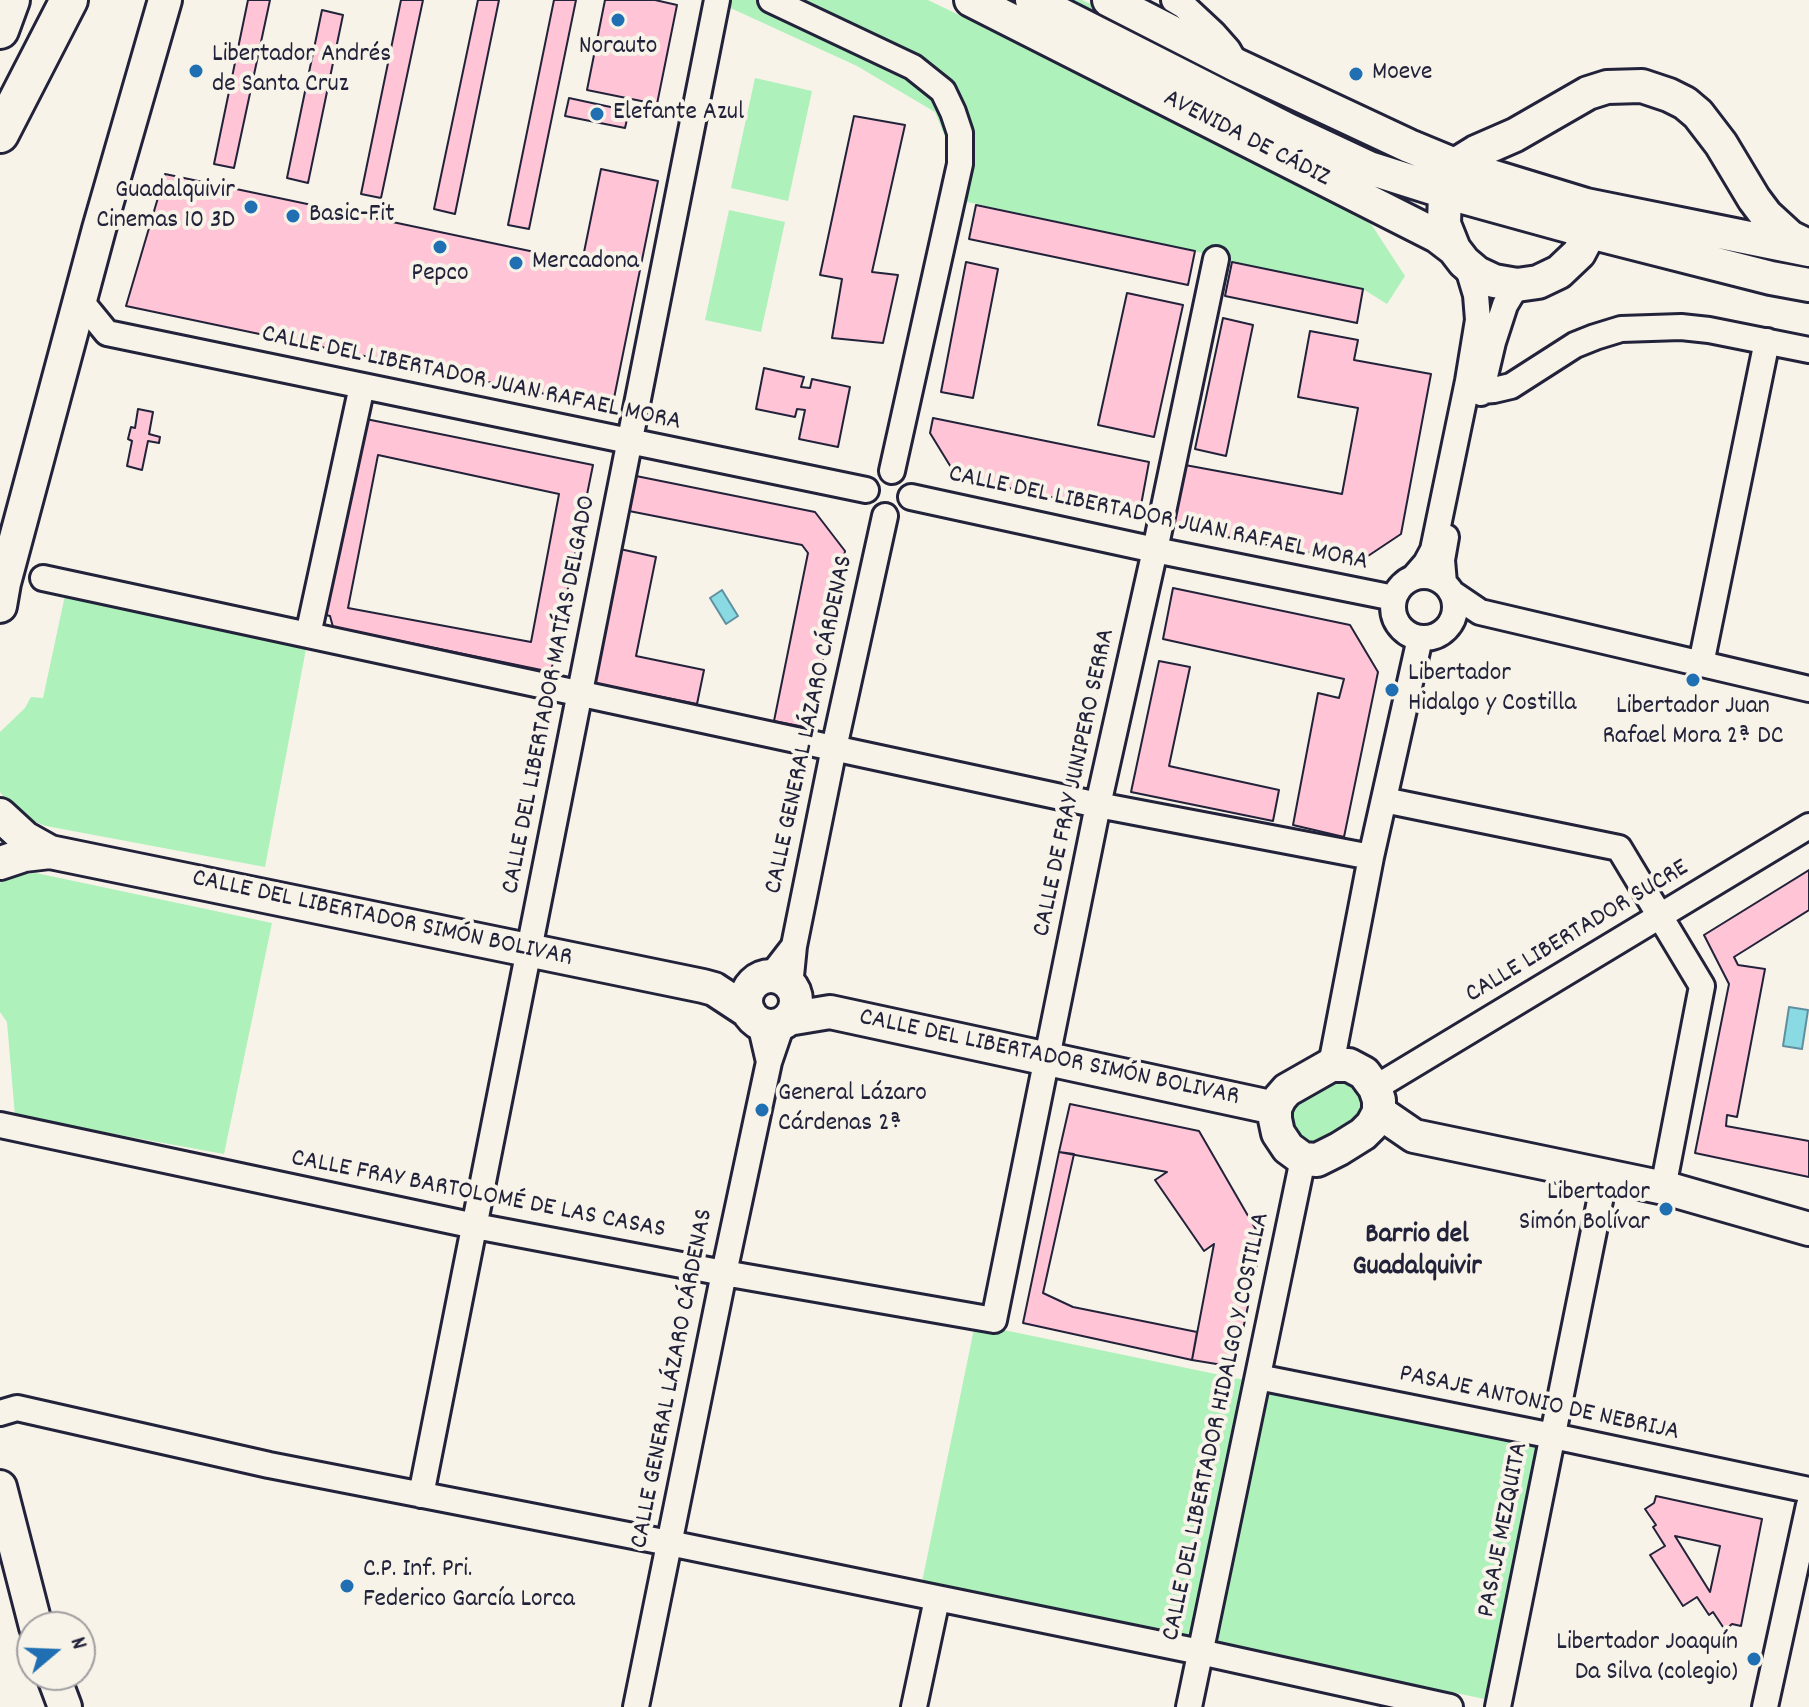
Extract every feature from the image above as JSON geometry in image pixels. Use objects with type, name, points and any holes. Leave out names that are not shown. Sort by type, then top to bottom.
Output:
[{"type":"highway","points":[[0,30],[11,0]]},
{"type":"highway","points":[[0,134],[69,0]]},
{"type":"main road","points":[[0,606],[80,300],[165,0]]},
{"type":"main road","name":"AVENIDA DE CÁDIZ","points":[[971,0],[1454,245]]},
{"type":"main road","name":"AVENIDA DE CÁDIZ","points":[[1032,0],[1369,168],[1435,214],[1454,245]]},
{"type":"main road","name":"AVENIDA DE CÁDIZ","points":[[1109,0],[1236,65],[1409,146],[1450,178]]},
{"type":"main road","name":"AVENIDA DE CÁDIZ","points":[[1037,33],[1091,38],[1148,58]]},
{"type":"main road","name":"AVENIDA DE CÁDIZ","points":[[1450,178],[1476,152],[1515,135],[1588,93],[1607,87],[1642,86],[1669,95],[1698,114],[1716,135],[1766,215],[1790,237],[1809,248]]},
{"type":"main road","name":"AVENIDA DE CÁDIZ","points":[[1369,168],[1450,178],[1588,218],[1664,251],[1809,285]]},
{"type":"main road","points":[[1450,178],[1454,245],[1477,273],[1494,281],[1517,285],[1538,282],[1559,272],[1608,259],[1664,251]]},
{"type":"main road","points":[[1559,272],[1579,253],[1588,218]]},
{"type":"main road","name":"AVENIDA DE CÁDIZ","points":[[1588,218],[1809,248]]},
{"type":"main road","name":"CALLE DEL LIBERTADOR SIMÓN BOLIVAR","points":[[0,815],[25,838],[50,852],[1275,1108]]},
{"type":"main road","name":"CALLE DEL LIBERTADOR SIMÓN BOLIVAR","points":[[0,863],[24,855],[50,852]]},
{"type":"main road","points":[[1377,1100],[1372,1125],[1332,1154],[1317,1160],[1303,1159],[1288,1148],[1278,1133],[1275,1108],[1287,1090],[1331,1065],[1349,1065],[1364,1073],[1377,1100],[1414,1136],[1663,1188],[1809,1229]]},
{"type":"main road","points":[[0,1487],[32,1611]]},
{"type":"street","name":"CALLE DEL LIBERTADOR MATÍAS DELGADO","points":[[421,1495],[717,0]]},
{"type":"street","points":[[771,0],[913,67],[943,91],[960,133],[960,164],[892,471]]},
{"type":"street","points":[[1179,3],[1213,33],[1236,65]]},
{"type":"street","points":[[1454,245],[1476,295],[1478,320],[1468,381],[1433,550],[1413,578],[1398,590],[1393,609],[1401,629],[1420,638],[1438,635],[1464,615],[1480,612]]},
{"type":"street","name":"CALLE DE FRAY JUNIPERO SERRA","points":[[994,1320],[1098,805],[1216,259]]},
{"type":"street","points":[[1451,623],[1455,603],[1442,560],[1445,538],[1497,329],[1505,305],[1517,285]]},
{"type":"street","name":"CALLE DEL LIBERTADOR JUAN RAFAEL MORA","points":[[80,300],[107,333],[866,490]]},
{"type":"street","points":[[1481,391],[1511,386],[1575,345],[1621,329],[1681,327],[1709,330],[1809,350]]},
{"type":"street","points":[[1701,664],[1767,341]]},
{"type":"street","points":[[308,635],[362,386]]},
{"type":"street","points":[[892,471],[904,477],[911,497],[899,514],[885,516],[878,514],[868,504],[866,490],[868,483],[878,473],[892,471]]},
{"type":"street","name":"CALLE DEL LIBERTADOR JUAN RAFAEL MORA","points":[[911,497],[1394,598]]},
{"type":"street","name":"CALLE GENERAL LÁZARO CÁRDENAS","points":[[636,1707],[769,1062],[774,1002],[794,946],[885,516]]},
{"type":"street","points":[[1413,578],[1429,576],[1480,612],[1809,689]]},
{"type":"street","points":[[43,578],[1098,805],[1371,857]]},
{"type":"street","points":[[1331,1065],[1371,857],[1420,638]]},
{"type":"street","points":[[1384,800],[1619,848],[1702,986],[1663,1188]]},
{"type":"street","name":"CALLE LIBERTADOR SUCRE","points":[[1377,1100],[1660,916],[1809,826]]},
{"type":"street","name":"CALLE FRAY BARTOLOMÉ DE LAS CASAS","points":[[0,1125],[475,1226],[994,1320]]},
{"type":"street","name":"CALLE DEL LIBERTADOR HIDALGO Y COSTILLA","points":[[1189,1707],[1303,1159]]},
{"type":"street","name":"PASAJE MEZQUITA","points":[[1498,1707],[1605,1176]]},
{"type":"street","name":"PASAJE ANTONIO DE NEBRIJA","points":[[1258,1377],[1809,1490]]},
{"type":"street","points":[[0,1413],[17,1408],[269,1465],[669,1543],[1200,1652],[1450,1707]]},
{"type":"street","points":[[1765,1707],[1809,1505]]},
{"type":"street","points":[[914,1707],[937,1599]]},
{"type":"green space","points":[[713,0],[928,0],[1220,141],[1371,224],[1405,276],[1387,304],[1363,289],[944,197],[952,154],[935,112],[857,66]]},
{"type":"green space","points":[[1054,0],[1082,0],[1417,159],[1414,168],[1331,137]]},
{"type":"green space","points":[[755,78],[812,91],[788,201],[731,188]]},
{"type":"green space","points":[[729,210],[785,222],[761,332],[705,320]]},
{"type":"green space","points":[[70,572],[311,622],[265,867],[46,826],[27,819],[10,806],[0,792],[0,732],[25,708],[31,697],[43,698]]},
{"type":"green space","points":[[36,873],[272,923],[224,1154],[15,1116],[7,1022],[0,1012],[0,883],[9,876]]},
{"type":"green space","points":[[1333,1079],[1347,1081],[1355,1087],[1362,1099],[1362,1118],[1313,1149],[1292,1139],[1287,1110],[1293,1100]]},
{"type":"green space","points":[[975,1324],[1557,1445],[1504,1703],[922,1582]]},
{"type":"water","points":[[722,590],[738,616],[726,624],[710,598]]},
{"type":"water","points":[[1789,1007],[1808,1010],[1802,1049],[1783,1046]]},
{"type":"building","points":[[248,0],[270,0],[234,168],[214,164]]},
{"type":"building","points":[[401,0],[423,0],[381,198],[361,194]]},
{"type":"building","points":[[478,0],[499,0],[455,214],[434,209]]},
{"type":"building","points":[[554,0],[576,0],[529,229],[508,225]]},
{"type":"building","points":[[605,0],[655,0],[677,5],[656,109],[649,108],[651,103],[587,90]]},
{"type":"building","points":[[322,10],[343,15],[308,183],[287,178]]},
{"type":"building","name":"Elefante Azul","points":[[569,98],[629,111],[625,128],[565,116]]},
{"type":"building","points":[[854,116],[905,125],[872,272],[898,275],[883,343],[832,338],[842,279],[820,275]]},
{"type":"building","points":[[601,169],[658,181],[612,408],[126,306],[165,174],[582,262]]},
{"type":"building","points":[[976,205],[1195,251],[1188,285],[969,239]]},
{"type":"building","points":[[966,262],[998,269],[973,398],[941,392]]},
{"type":"building","points":[[1232,262],[1363,289],[1357,323],[1225,296]]},
{"type":"building","points":[[1127,293],[1183,305],[1154,437],[1098,425]]},
{"type":"building","points":[[1223,318],[1253,325],[1226,456],[1195,449]]},
{"type":"building","points":[[1310,331],[1358,340],[1354,360],[1431,374],[1401,534],[1359,562],[1173,527],[1185,465],[1342,494],[1358,408],[1298,397]]},
{"type":"building","points":[[764,368],[804,377],[801,387],[810,388],[812,379],[850,387],[838,447],[799,439],[805,410],[797,409],[795,417],[756,409]]},
{"type":"building","points":[[138,409],[153,412],[149,434],[160,437],[159,443],[148,441],[142,470],[127,466],[132,441],[128,439],[131,427],[135,428]]},
{"type":"building","points":[[361,418],[593,465],[551,672],[333,627],[330,616],[322,614]],"holes":[[[378,455],[559,494],[531,642],[348,608]]]},
{"type":"building","points":[[933,418],[1149,462],[1139,516],[957,477],[930,433]]},
{"type":"building","points":[[636,476],[815,512],[845,551],[809,728],[774,721],[808,553],[802,545],[629,511]]},
{"type":"building","points":[[620,549],[656,557],[636,656],[704,670],[697,704],[593,683]]},
{"type":"building","points":[[1173,588],[1350,625],[1378,672],[1344,837],[1293,825],[1318,693],[1339,698],[1344,679],[1163,639]]},
{"type":"building","points":[[1159,661],[1190,667],[1169,766],[1279,790],[1273,821],[1131,792]]},
{"type":"building","points":[[1809,870],[1809,910],[1734,957],[1738,965],[1765,969],[1737,1117],[1727,1115],[1726,1126],[1809,1141],[1809,1177],[1695,1153],[1729,984],[1704,935]]},
{"type":"building","points":[[1070,1104],[1199,1131],[1262,1240],[1235,1367],[1192,1360],[1214,1244],[1204,1251],[1155,1180],[1167,1172],[1059,1152]]},
{"type":"building","points":[[1059,1152],[1074,1154],[1043,1293],[1073,1307],[1197,1332],[1192,1360],[1023,1323]]},
{"type":"building","points":[[1656,1496],[1762,1519],[1741,1626],[1732,1624],[1725,1630],[1713,1612],[1709,1615],[1697,1597],[1683,1606],[1650,1555],[1665,1546],[1645,1509],[1654,1503]],"holes":[[[1675,1536],[1720,1546],[1710,1592]]]},
{"type":"place","name":"Norauto","points":[[618,20]]},
{"type":"place","name":"Libertador Andrés de Santa Cruz","points":[[196,71]]},
{"type":"place","name":"Moeve","points":[[1356,74]]},
{"type":"place","name":"Elefante Azul","points":[[597,114]]},
{"type":"place","name":"Guadalquivir Cinemas 10 3D","points":[[251,207]]},
{"type":"place","name":"Basic-Fit","points":[[293,216]]},
{"type":"place","name":"Pepco","points":[[440,247]]},
{"type":"place","name":"Mercadona","points":[[516,263]]},
{"type":"place","name":"Libertador Juan Rafael Mora 2ª DC","points":[[1693,680]]},
{"type":"place","name":"Libertador Hidalgo y Costilla","points":[[1392,690]]},
{"type":"place","name":"General Lázaro Cárdenas 2ª","points":[[762,1110]]},
{"type":"place","name":"Libertador Simón Bolívar","points":[[1666,1209]]},
{"type":"place","name":"C.P. Inf. Pri. Federico García Lorca","points":[[347,1586]]},
{"type":"place","name":"Libertador Joaquín Da Silva (colegio)","points":[[1754,1659]]},
{"type":"district","name":"Barrio del Guadalquivir","points":[[1417,1253]]}]
